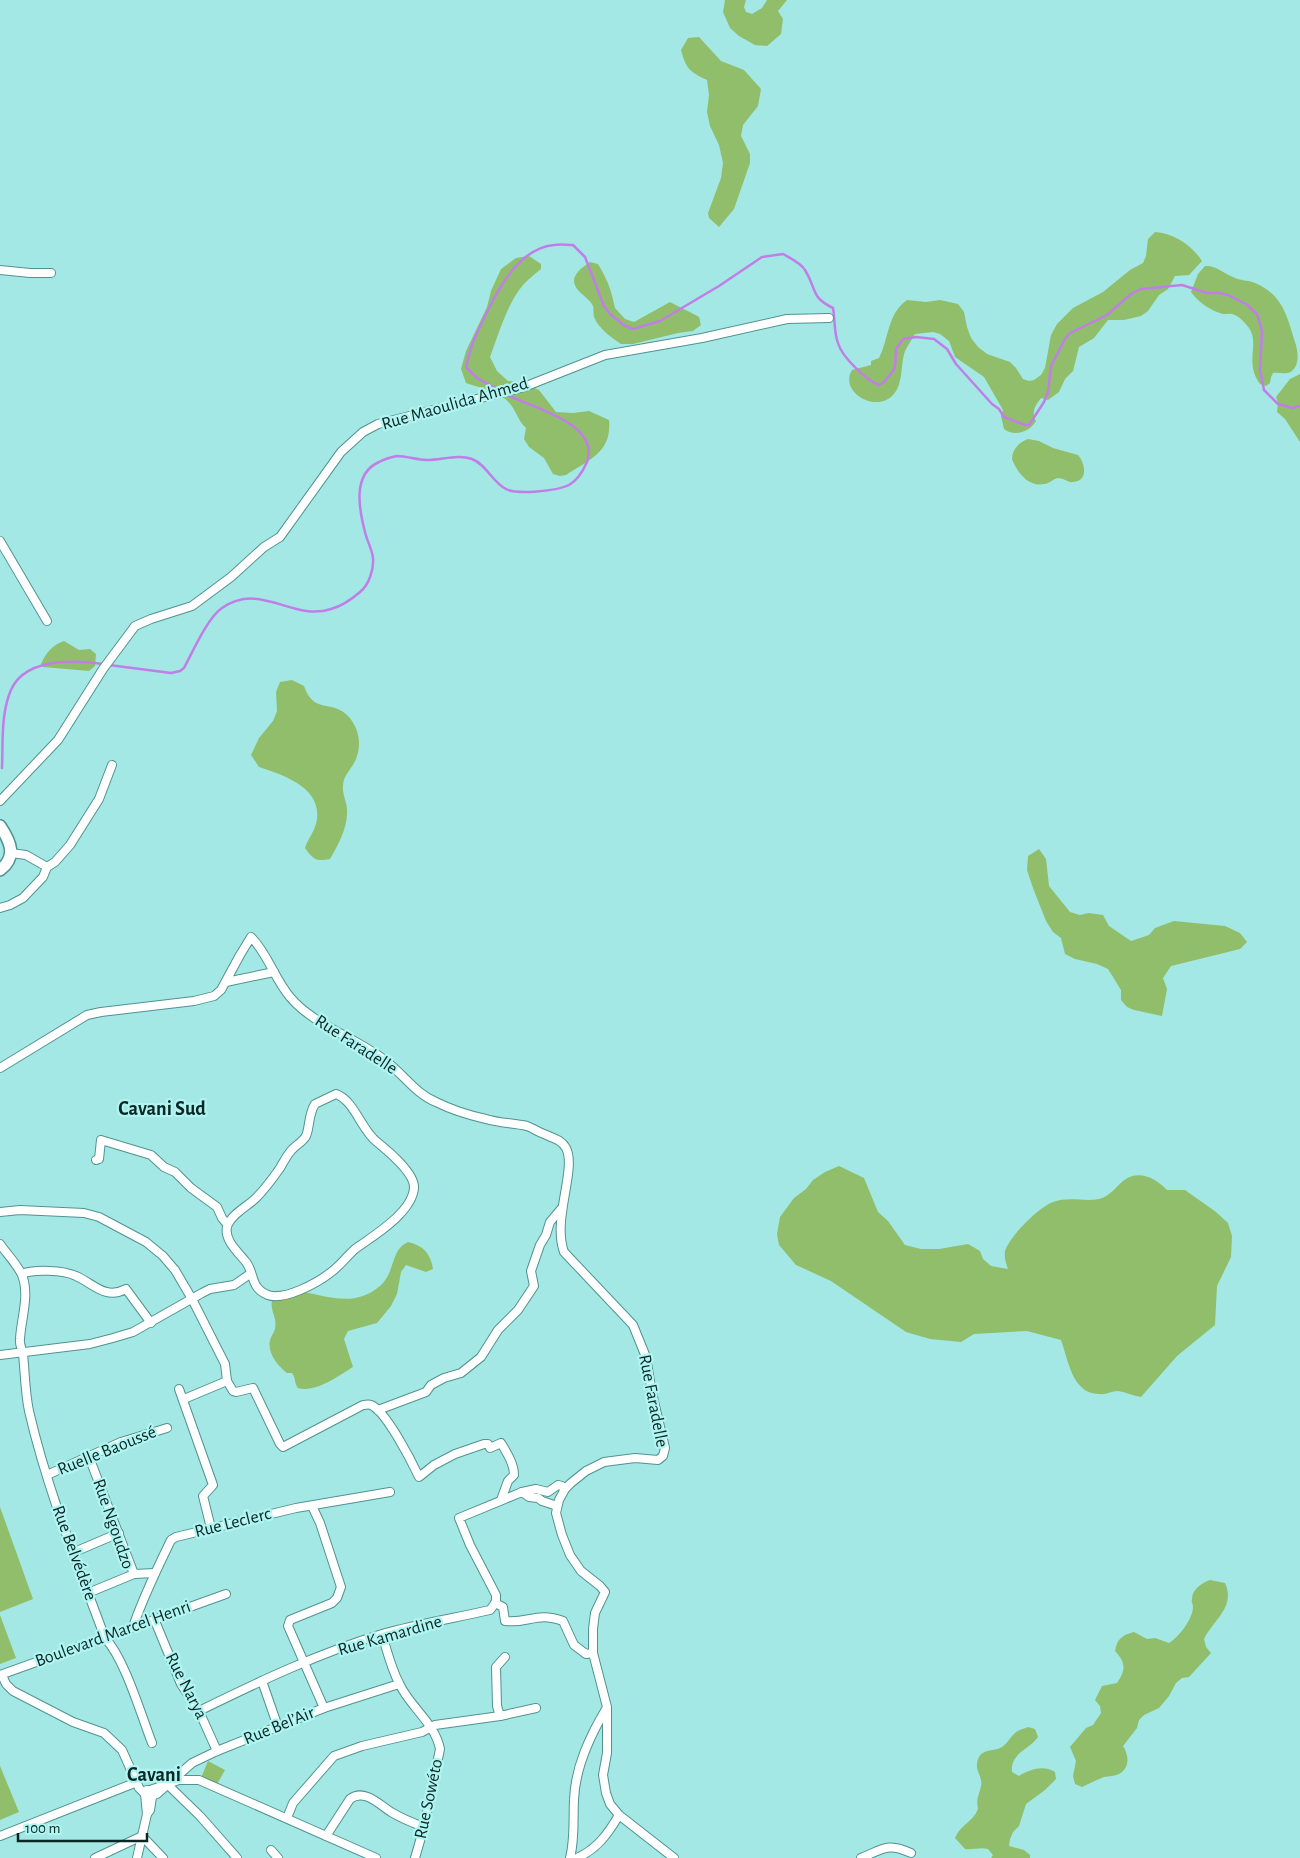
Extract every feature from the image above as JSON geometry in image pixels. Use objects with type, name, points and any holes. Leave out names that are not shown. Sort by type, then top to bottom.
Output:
[{"type":"street","points":[[0,270],[51,273]]},
{"type":"street","name":"Rue Maoulida Ahmed","points":[[0,802],[58,740],[111,658],[135,626],[192,606],[231,577],[264,547],[280,537],[341,452],[363,432],[378,424],[524,387],[605,355],[662,343],[702,338],[787,319],[829,318]]},
{"type":"street","points":[[0,541],[3,554],[47,621]]},
{"type":"street","points":[[0,908],[23,898],[43,878],[47,867],[55,862],[70,845],[99,799],[112,765]]},
{"type":"street","points":[[0,826],[7,837],[11,853],[8,863],[0,870]]},
{"type":"street","points":[[11,853],[26,855],[47,867]]},
{"type":"street","name":"Rue Faradelle","points":[[226,982],[251,937],[261,946],[289,997],[302,1010],[386,1061],[422,1095],[463,1114],[529,1126],[558,1140],[566,1148],[569,1161],[561,1209],[560,1242],[564,1252],[633,1325],[640,1338],[666,1448],[663,1456],[658,1460],[635,1458],[604,1462],[586,1471],[565,1489],[557,1506]]},
{"type":"street","points":[[0,1068],[87,1015],[206,999],[214,996],[226,982],[274,972]]},
{"type":"street","points":[[336,1094],[343,1096],[376,1142],[384,1146],[410,1174],[414,1181],[413,1194],[400,1214],[378,1234],[355,1250],[331,1272],[305,1288],[278,1298],[267,1295],[254,1284],[250,1274],[248,1265],[230,1242],[226,1230],[228,1224],[256,1198],[279,1169],[290,1151],[306,1135],[315,1104],[336,1094]]},
{"type":"street","points":[[96,1160],[100,1156],[101,1140],[151,1154],[164,1167],[175,1172],[191,1188],[217,1207],[222,1218],[228,1224]]},
{"type":"street","points":[[378,1410],[426,1392],[430,1385],[460,1373],[481,1357],[498,1330],[518,1310],[534,1286],[531,1271],[540,1245],[550,1222],[561,1209]]},
{"type":"street","points":[[0,1212],[20,1210],[84,1212],[99,1217],[146,1242],[163,1256],[175,1270],[192,1299],[225,1364],[228,1381],[234,1392],[252,1388],[254,1390],[283,1447],[363,1405],[372,1406],[378,1410],[407,1452],[419,1477],[434,1465],[455,1454],[484,1444],[488,1444],[490,1448],[501,1443],[511,1460],[514,1470],[514,1475],[508,1480],[501,1500]]},
{"type":"street","points":[[0,1244],[22,1274],[28,1271],[67,1272],[110,1294],[120,1293],[126,1289],[151,1323]]},
{"type":"street","name":"Rue Belvédère","points":[[22,1274],[25,1288],[19,1341],[29,1410],[47,1475],[72,1553],[105,1638],[110,1643],[129,1681],[152,1743]]},
{"type":"street","points":[[0,1355],[90,1344],[133,1332],[210,1289],[234,1285],[250,1274]]},
{"type":"street","points":[[184,1399],[228,1381]]},
{"type":"street","points":[[179,1389],[213,1485],[203,1496],[211,1528]]},
{"type":"street","name":"Ruelle Baoussé","points":[[47,1475],[121,1442],[166,1428]]},
{"type":"street","name":"Rue Ngoudzo","points":[[88,1593],[134,1574],[90,1457]]},
{"type":"street","points":[[565,1489],[558,1485],[548,1492],[536,1489],[522,1492],[460,1518],[470,1545],[496,1595],[495,1603],[503,1607],[505,1621],[520,1621],[537,1616],[546,1616],[563,1621],[574,1645],[586,1654],[594,1653]]},
{"type":"street","name":"Rue Leclerc","points":[[133,1627],[142,1602],[171,1540],[176,1537],[312,1506],[390,1492]]},
{"type":"street","points":[[522,1492],[529,1497],[538,1498],[546,1503],[557,1506],[556,1513],[562,1535],[574,1564],[605,1592],[595,1613],[593,1629],[594,1653],[607,1707],[607,1753],[603,1775],[607,1798],[619,1816],[674,1858]]},
{"type":"street","points":[[312,1506],[320,1523],[341,1587],[337,1598],[332,1603],[290,1620],[288,1626],[324,1708]]},
{"type":"street","points":[[72,1553],[119,1532]]},
{"type":"street","points":[[134,1574],[156,1573]]},
{"type":"street","name":"Boulevard Marcel Henri","points":[[1,1675],[226,1594]]},
{"type":"street","name":"Rue Kamardine","points":[[199,1711],[305,1662],[382,1634],[490,1610],[495,1603]]},
{"type":"street","name":"Rue Narya","points":[[155,1621],[181,1684],[199,1711],[217,1751]]},
{"type":"street","name":"Rue Sowéto","points":[[382,1634],[399,1684],[430,1728],[438,1741],[440,1749],[424,1827],[415,1858]]},
{"type":"street","points":[[500,1716],[497,1706],[496,1667],[505,1657]]},
{"type":"street","points":[[1,1675],[13,1691],[73,1722],[104,1733],[122,1750],[137,1782],[146,1786],[149,1793],[147,1814],[137,1858]]},
{"type":"street","points":[[262,1681],[278,1727]]},
{"type":"street","name":"Rue Bel’Air","points":[[149,1793],[167,1784],[192,1763],[217,1751],[324,1708],[399,1684]]},
{"type":"street","points":[[570,1858],[576,1783],[585,1750],[607,1707]]},
{"type":"street","points":[[287,1818],[293,1803],[334,1756],[362,1746],[422,1732],[434,1725],[500,1716],[536,1708]]},
{"type":"street","points":[[236,1858],[200,1816],[167,1784],[178,1780],[199,1780],[376,1858]]},
{"type":"street","points":[[0,1836],[137,1782]]},
{"type":"street","points":[[326,1836],[350,1799],[361,1795],[372,1799],[392,1813],[424,1827]]},
{"type":"street","points":[[577,1858],[596,1847],[619,1816]]},
{"type":"street","points":[[95,1858],[142,1836]]},
{"type":"street","points":[[142,1836],[163,1858]]},
{"type":"street","points":[[861,1858],[894,1846],[911,1853]]},
{"type":"street","points":[[271,1850],[278,1858]]},
{"type":"green space","points":[[725,0],[746,0],[744,7],[746,12],[752,14],[762,8],[767,0],[787,0],[778,11],[783,19],[781,34],[767,46],[755,45],[739,36],[730,28],[723,12]]},
{"type":"green space","points":[[699,37],[721,61],[744,70],[761,89],[758,106],[743,125],[741,136],[750,154],[750,163],[734,209],[719,227],[709,218],[708,213],[721,178],[723,163],[719,145],[710,126],[707,112],[709,95],[707,80],[696,75],[690,69],[685,62],[681,50],[688,38]]},
{"type":"green space","points":[[1155,232],[1175,237],[1182,241],[1202,261],[1189,275],[1175,276],[1168,289],[1159,295],[1148,311],[1141,316],[1124,320],[1108,320],[1094,338],[1079,347],[1073,371],[1065,379],[1059,392],[1048,400],[1041,398],[1034,409],[1036,421],[1030,428],[1017,433],[1004,429],[1001,416],[1003,410],[984,377],[955,357],[949,341],[940,334],[933,332],[915,334],[903,357],[900,381],[896,391],[885,401],[868,401],[854,392],[850,385],[849,378],[852,370],[871,365],[871,361],[879,358],[892,319],[900,306],[907,300],[926,302],[940,300],[958,304],[964,312],[971,338],[978,347],[987,354],[1010,362],[1023,379],[1034,380],[1041,375],[1045,368],[1051,335],[1057,324],[1073,308],[1103,292],[1130,270],[1143,263],[1146,256],[1148,239]]},
{"type":"green space","points":[[529,256],[541,264],[541,269],[525,283],[512,301],[490,357],[497,371],[508,381],[521,382],[539,390],[556,412],[573,413],[589,411],[609,420],[607,440],[598,454],[566,475],[560,476],[553,474],[544,458],[529,447],[524,439],[526,428],[507,401],[490,391],[466,383],[461,369],[466,351],[487,307],[491,291],[501,269],[516,258]]},
{"type":"green space","points":[[590,262],[598,264],[609,285],[615,308],[625,319],[634,322],[670,302],[699,317],[701,325],[693,331],[633,344],[621,344],[602,329],[594,317],[592,304],[577,289],[575,284],[575,276]]},
{"type":"green space","points":[[1205,266],[1216,268],[1236,278],[1255,283],[1278,300],[1286,315],[1297,349],[1298,357],[1295,368],[1292,371],[1273,373],[1270,383],[1266,386],[1260,384],[1253,369],[1253,341],[1249,328],[1235,315],[1218,313],[1209,308],[1201,303],[1191,292],[1198,274]]},
{"type":"green space","points":[[1300,374],[1300,442],[1285,419],[1277,412],[1278,403],[1276,397],[1290,379]]},
{"type":"green space","points":[[1028,439],[1078,455],[1084,467],[1082,478],[1071,482],[1058,478],[1046,484],[1028,481],[1017,469],[1012,459],[1017,447]]},
{"type":"green space","points":[[64,641],[79,650],[90,649],[96,654],[95,666],[89,671],[43,667],[41,664],[47,653]]},
{"type":"green space","points":[[292,680],[304,686],[313,701],[342,711],[352,721],[357,731],[358,753],[343,782],[347,819],[339,843],[330,859],[315,859],[305,848],[317,819],[317,808],[307,791],[279,774],[259,767],[251,755],[259,738],[273,721],[277,711],[276,692],[280,682]]},
{"type":"green space","points":[[1039,849],[1046,859],[1049,886],[1070,912],[1080,915],[1089,913],[1103,915],[1109,926],[1131,941],[1149,935],[1155,928],[1174,921],[1225,926],[1240,933],[1247,942],[1240,949],[1171,966],[1163,978],[1167,989],[1162,1016],[1127,1007],[1121,1000],[1121,990],[1108,969],[1065,954],[1061,938],[1053,932],[1046,921],[1027,870],[1028,856]]},
{"type":"green space","points":[[839,1166],[864,1178],[878,1212],[888,1221],[905,1245],[921,1249],[939,1249],[968,1244],[980,1251],[983,1259],[991,1266],[1008,1269],[1005,1251],[1012,1238],[1033,1216],[1053,1202],[1065,1199],[1088,1200],[1103,1198],[1129,1177],[1141,1175],[1152,1179],[1167,1190],[1185,1190],[1228,1223],[1232,1236],[1231,1257],[1217,1286],[1215,1325],[1177,1356],[1141,1397],[1118,1391],[1099,1394],[1083,1388],[1072,1374],[1061,1340],[1027,1331],[974,1334],[961,1342],[930,1339],[906,1332],[831,1281],[796,1265],[779,1245],[777,1234],[780,1217],[794,1198],[806,1189],[813,1180]]},
{"type":"green space","points":[[408,1242],[418,1245],[425,1251],[433,1269],[426,1272],[406,1265],[401,1272],[397,1294],[391,1306],[377,1323],[348,1331],[344,1339],[353,1367],[319,1386],[305,1389],[298,1388],[292,1373],[287,1373],[280,1367],[270,1350],[270,1340],[275,1330],[272,1303],[275,1291],[289,1290],[342,1299],[367,1294],[380,1286],[385,1280],[398,1250]]},
{"type":"green space","points":[[0,1507],[33,1599],[0,1612]]},
{"type":"green space","points":[[1210,1580],[1225,1583],[1228,1592],[1226,1606],[1204,1639],[1206,1647],[1211,1653],[1189,1677],[1182,1678],[1176,1683],[1169,1696],[1159,1708],[1144,1715],[1139,1720],[1137,1728],[1123,1746],[1127,1765],[1123,1771],[1117,1775],[1104,1777],[1082,1787],[1075,1784],[1073,1776],[1076,1761],[1070,1747],[1086,1728],[1093,1725],[1101,1713],[1100,1706],[1095,1700],[1102,1686],[1117,1683],[1122,1674],[1123,1663],[1115,1651],[1117,1643],[1123,1636],[1134,1632],[1147,1639],[1155,1638],[1169,1643],[1173,1641],[1181,1633],[1191,1617],[1193,1607],[1192,1595],[1196,1589]]},
{"type":"green space","points":[[0,1615],[16,1658],[0,1664]]},
{"type":"green space","points":[[1028,1727],[1035,1729],[1038,1737],[1014,1760],[1012,1772],[1019,1776],[1028,1771],[1042,1768],[1055,1772],[1056,1779],[1026,1804],[1019,1826],[1013,1832],[1010,1839],[1009,1846],[1024,1850],[1030,1855],[1030,1858],[991,1858],[993,1855],[988,1849],[965,1849],[955,1838],[978,1809],[981,1780],[977,1764],[980,1755],[1002,1747],[1012,1736]]},
{"type":"green space","points":[[208,1761],[225,1770],[216,1786],[201,1778]]},
{"type":"green space","points":[[0,1766],[19,1812],[0,1820]]},
{"type":"waterway","points":[[501,391],[477,378],[466,367],[474,340],[486,314],[497,292],[512,270],[531,253],[554,245],[573,245],[585,257],[604,306],[610,314],[625,326],[633,329],[660,321],[719,286],[762,257],[783,254],[803,267],[817,296],[833,308],[836,335],[840,349],[849,361],[868,378],[879,385],[884,382],[893,371],[896,349],[903,339],[916,337],[934,339],[947,349],[956,364],[992,404],[999,409],[1004,417],[1025,425],[1029,425],[1044,402],[1048,392],[1051,366],[1070,333],[1107,315],[1131,294],[1141,289],[1182,285],[1207,293],[1220,293],[1246,304],[1257,314],[1262,331],[1260,370],[1264,390],[1278,404],[1293,408],[1300,406]]},
{"type":"waterway","points":[[109,665],[171,673],[180,671],[184,668],[211,619],[222,608],[236,601],[264,600],[303,611],[317,612],[335,608],[354,597],[363,589],[368,581],[372,572],[373,562],[361,513],[361,483],[370,468],[383,460],[397,456],[427,460],[456,457],[472,459],[482,465],[501,486],[511,491],[519,492],[563,487],[575,481],[587,462],[589,448],[584,437],[561,418],[505,394]]},
{"type":"waterway","points":[[2,768],[6,704],[15,683],[24,674],[36,667],[49,664],[63,662],[103,664]]},
{"type":"district","name":"Cavani Sud","points":[[162,1109]]},
{"type":"district","name":"Cavani","points":[[154,1775]]}]
